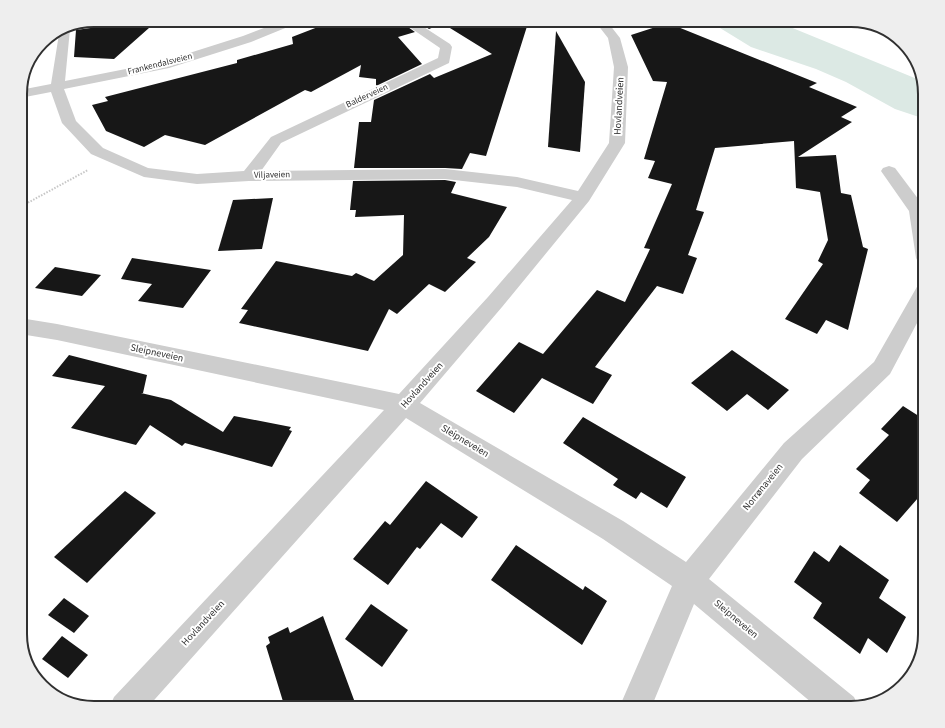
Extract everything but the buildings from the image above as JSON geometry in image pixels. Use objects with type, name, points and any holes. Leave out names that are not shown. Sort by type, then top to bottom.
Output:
[{"type":"street","name":"Frankendalsveien","points":[[27,93],[57,88],[164,65],[247,39],[278,27]]},
{"type":"street","name":"Balderveien","points":[[248,176],[276,140],[444,60],[446,47],[416,27]]},
{"type":"street","name":"Hovlandveien","points":[[131,701],[404,405],[495,302],[583,197],[617,143],[621,67],[614,38],[605,27]]},
{"type":"street","name":"Viljaveien","points":[[65,34],[57,88],[69,123],[97,151],[144,172],[197,179],[248,176],[445,174],[517,182],[583,197]]},
{"type":"street","points":[[889,171],[918,211]]},
{"type":"street","name":"Norrønaveien","points":[[638,701],[689,581],[793,451],[882,368],[918,303]]},
{"type":"street","name":"Sleipneveien","points":[[27,327],[57,332],[404,405],[613,530],[689,581],[835,701]]},
{"type":"path","points":[[27,203],[111,157]]},
{"type":"shaded area","points":[[718,27],[790,27],[916,79],[918,117],[895,109],[846,82],[816,69],[751,47]]}]
